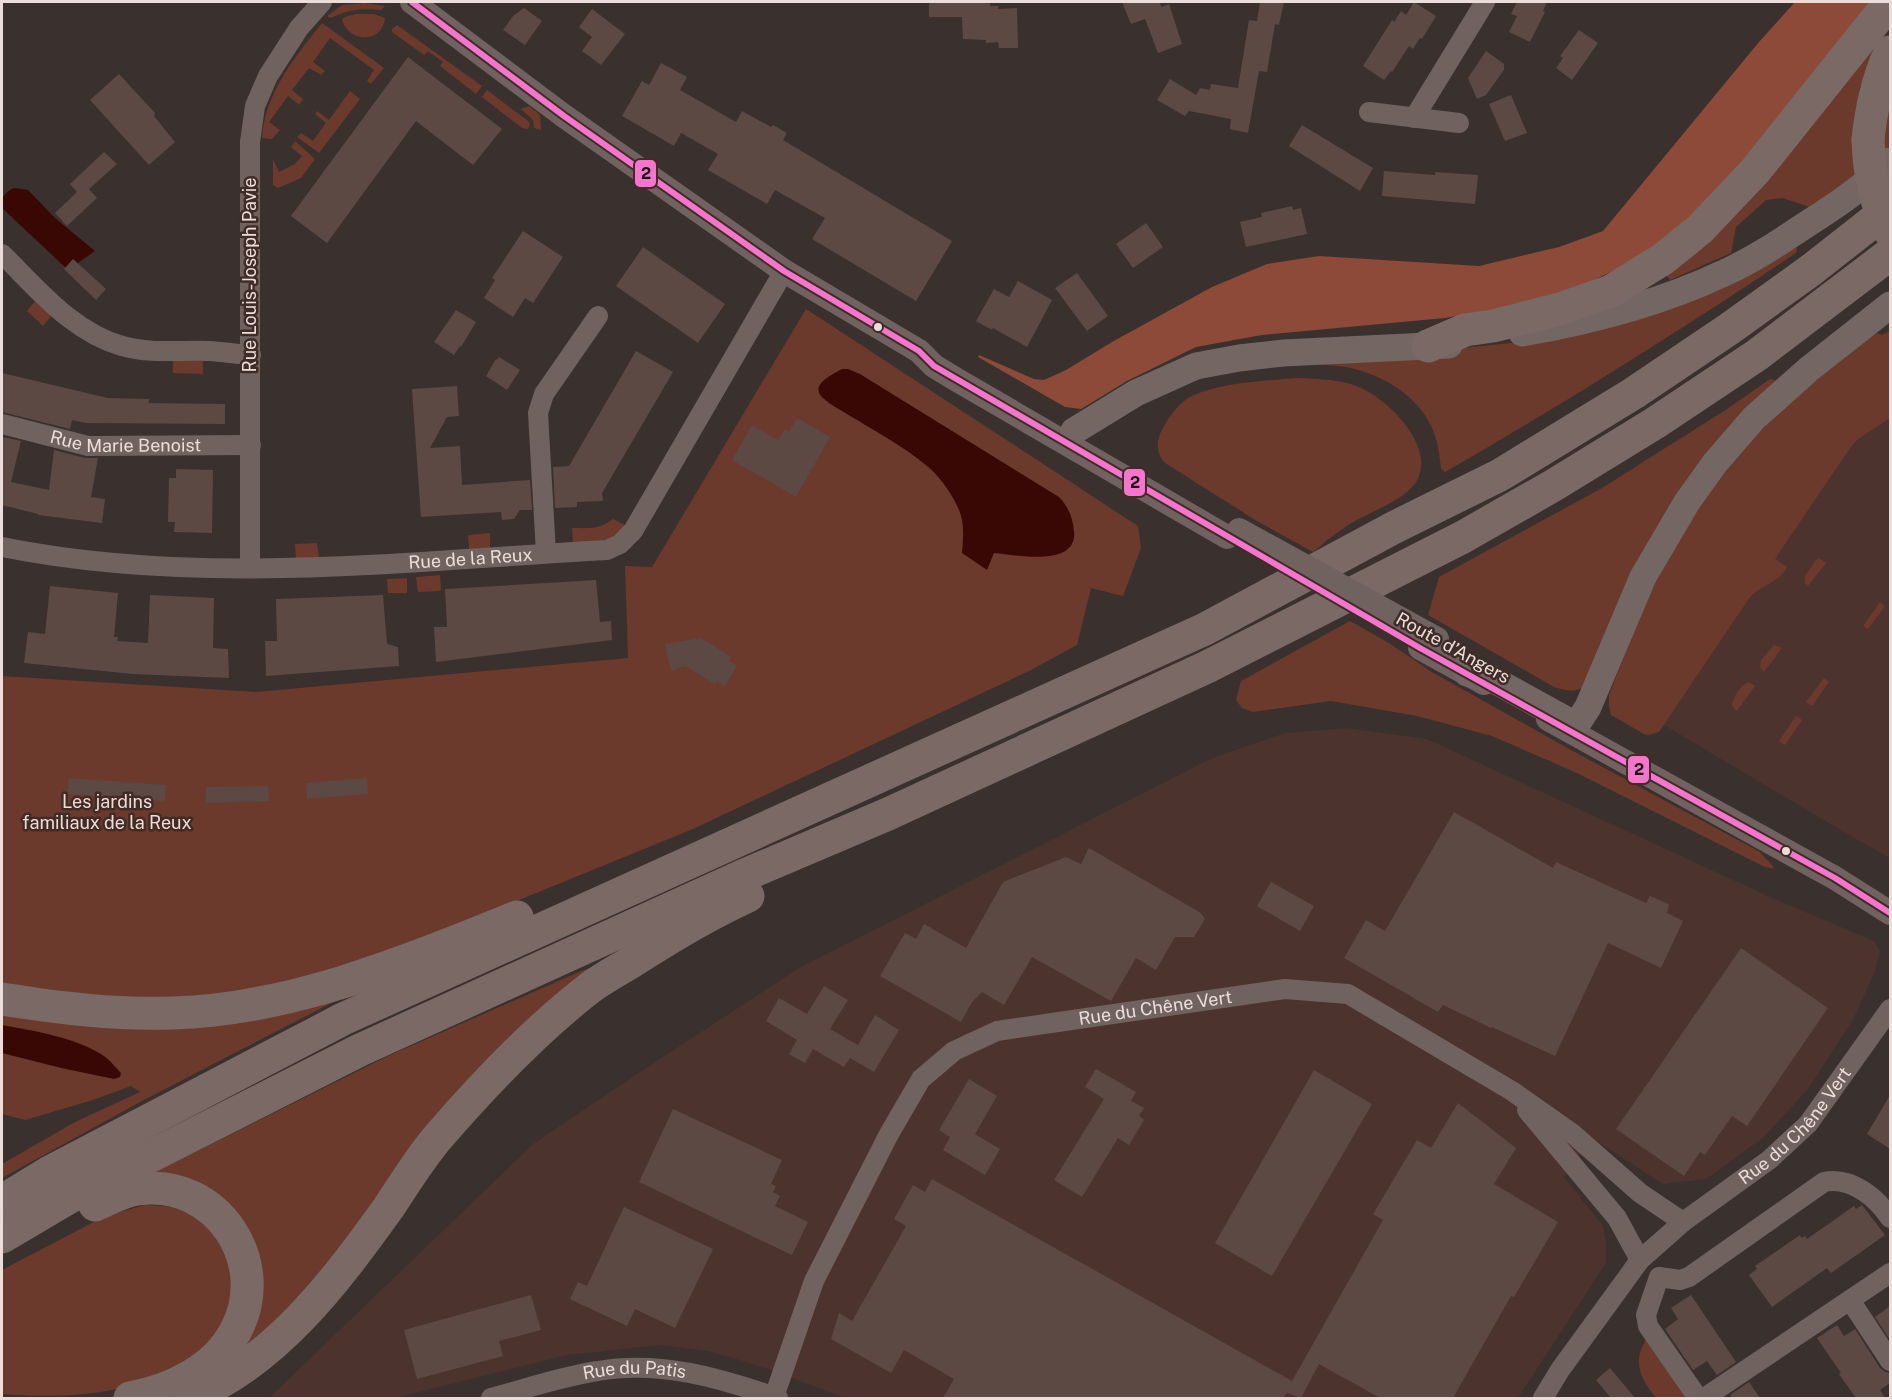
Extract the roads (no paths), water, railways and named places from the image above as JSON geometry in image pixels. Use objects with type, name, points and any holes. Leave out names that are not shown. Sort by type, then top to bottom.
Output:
[{"type":"highway","points":[[1428,346],[1465,330],[1492,326],[1560,309],[1611,291],[1664,259],[1700,230],[1755,171],[1890,2]]},
{"type":"highway","points":[[1890,52],[1873,103],[1879,150],[1871,180],[1890,232]]},
{"type":"highway","points":[[1811,270],[1838,231],[1890,186]]},
{"type":"highway","points":[[2,1201],[48,1173],[343,1019],[1205,629],[1395,527],[1500,475],[1644,386],[1730,329],[1890,208]]},
{"type":"highway","points":[[2,1237],[68,1198],[360,1050],[740,878],[888,814],[1214,664],[1463,537],[1645,429],[1757,355],[1890,254]]},
{"type":"highway","points":[[1757,355],[1798,346],[1890,280]]},
{"type":"highway","points":[[188,1398],[219,1383],[244,1367],[290,1328],[328,1288],[437,1138],[523,1047],[592,987],[666,940],[744,898],[846,852],[888,814]]},
{"type":"highway","points":[[2,999],[106,1013],[175,1013],[251,1005],[315,990],[367,974],[575,893],[640,884]]},
{"type":"highway","points":[[40,1214],[81,1211],[125,1192],[161,1188],[190,1196],[204,1203],[216,1212],[236,1238],[242,1253],[248,1286],[242,1318],[231,1339],[215,1358],[189,1377],[155,1392],[130,1398]]},
{"type":"main road","points":[[1074,431],[1136,393],[1196,366],[1283,353],[1469,343],[1567,325],[1670,296],[1725,273],[1767,250],[1824,213],[1879,150]]},
{"type":"main road","points":[[1467,673],[1492,679],[1572,723],[1579,721],[1588,707],[1643,577],[1687,502],[1715,463],[1754,418],[1809,369],[1890,305]]},
{"type":"street","name":"Rue Louis-Joseph Pavie","points":[[250,568],[250,142],[255,106],[268,76],[299,28],[322,2]]},
{"type":"street","name":"Route d’Angers","points":[[412,2],[564,116],[784,271],[918,351],[934,366],[1428,643],[1579,721],[1683,787],[1886,905]]},
{"type":"street","points":[[1414,118],[1485,2]]},
{"type":"street","points":[[1369,111],[1459,123]]},
{"type":"street","points":[[2,254],[70,319],[112,343],[158,352],[208,351],[251,355]]},
{"type":"street","name":"Rue de la Reux","points":[[2,548],[124,564],[185,568],[410,562],[607,550],[620,544],[633,531],[784,271]]},
{"type":"street","points":[[546,553],[538,413],[540,403],[598,316]]},
{"type":"street","name":"Route d’Angers","points":[[918,351],[929,352],[961,367],[1074,431],[1157,479],[1233,533]]},
{"type":"street","name":"Rue Marie Benoist","points":[[2,424],[88,446],[251,445]]},
{"type":"street","name":"Route d’Angers","points":[[1428,643],[1467,673],[1683,787]]},
{"type":"street","points":[[1886,905],[1890,928]]},
{"type":"street","name":"Rue du Chêne Vert","points":[[776,1398],[814,1281],[889,1134],[921,1079],[954,1051],[997,1031],[1285,989],[1348,994],[1512,1091],[1573,1134],[1640,1193],[1683,1222]]},
{"type":"street","name":"Rue du Chêne Vert","points":[[1549,1395],[1566,1361],[1640,1260],[1683,1222],[1769,1160],[1808,1124],[1890,1004]]},
{"type":"street","points":[[1512,1091],[1617,1218],[1640,1260]]},
{"type":"street","points":[[1698,1398],[1648,1326],[1646,1316],[1659,1277],[1680,1280],[1689,1277],[1824,1182],[1833,1180],[1856,1187],[1873,1197],[1890,1218]]},
{"type":"street","points":[[1704,1398],[1890,1273]]},
{"type":"street","points":[[1850,1300],[1890,1361]]},
{"type":"street","name":"Rue du Patis","points":[[491,1398],[596,1371],[646,1367],[701,1375],[776,1398]]},
{"type":"park label","name":"Les jardins familiaux de la Reux","points":[[107,812]]}]
